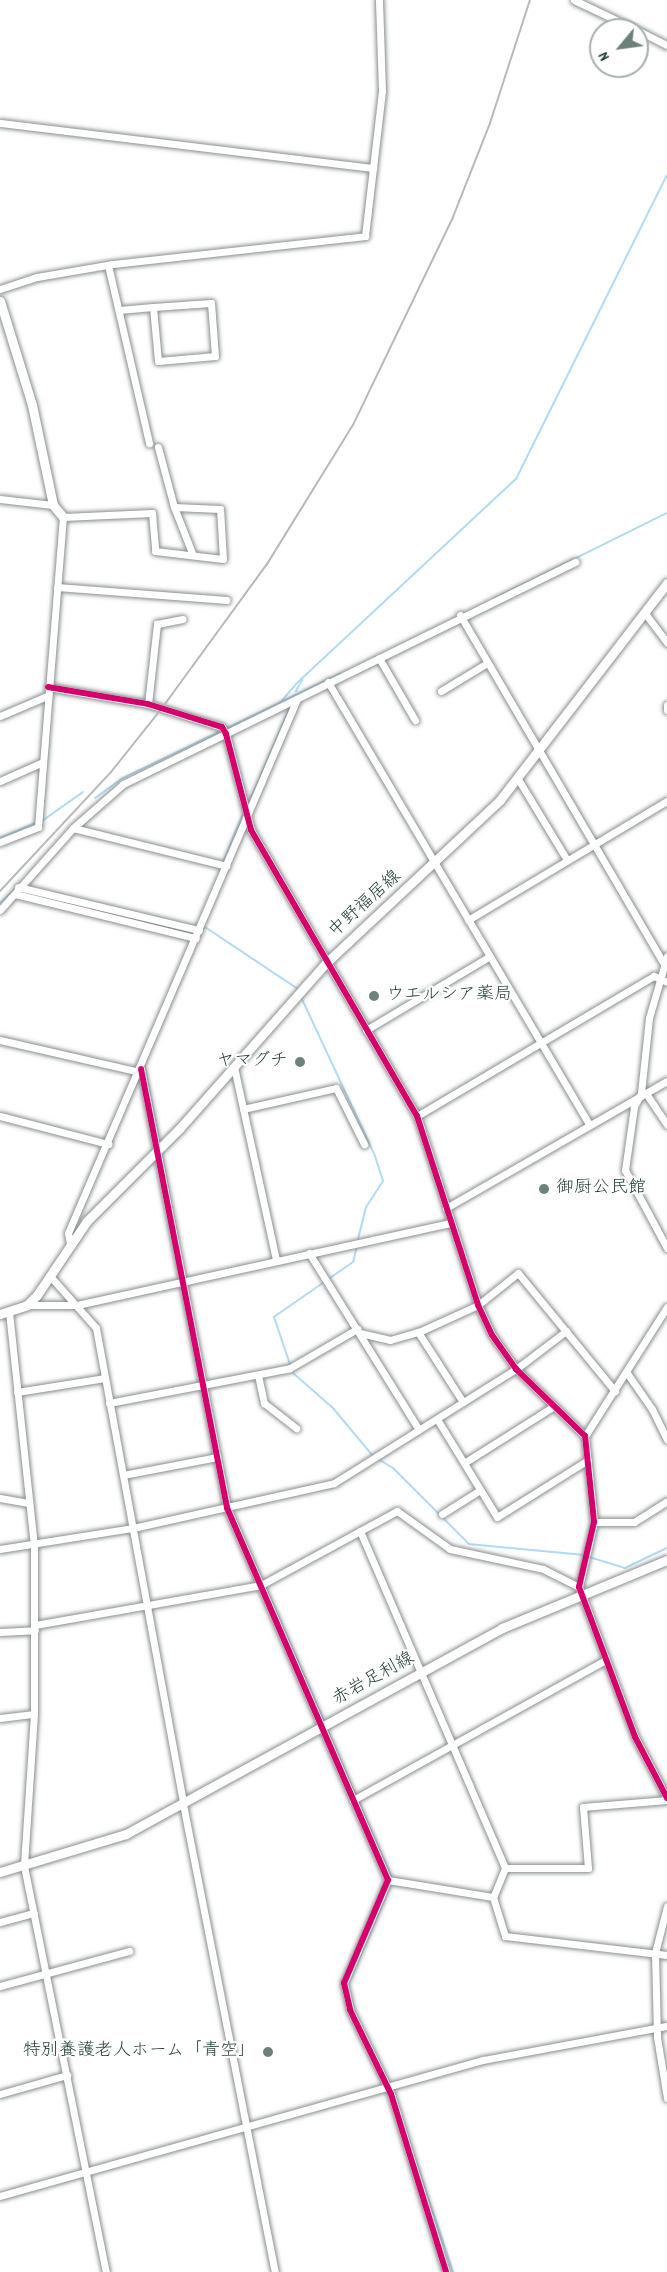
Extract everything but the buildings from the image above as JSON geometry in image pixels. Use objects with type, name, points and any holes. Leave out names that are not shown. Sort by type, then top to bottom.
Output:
[{"type":"main road","points":[[0,301],[32,405],[53,505],[63,517]]},
{"type":"main road","name":"中野福居線","points":[[27,1305],[50,1276],[87,1221],[158,1151],[326,963],[436,864],[518,779],[667,583]]},
{"type":"main road","points":[[4,1313],[27,1305]]},
{"type":"main road","name":"赤岩足利線","points":[[0,1872],[96,1846],[183,1804],[502,1628],[582,1598],[667,1560]]},
{"type":"street","points":[[0,289],[37,277],[108,265],[365,236],[382,91],[379,0]]},
{"type":"street","points":[[574,0],[612,18]]},
{"type":"street","points":[[649,36],[667,45]]},
{"type":"street","points":[[0,123],[373,168]]},
{"type":"street","points":[[108,265],[148,443]]},
{"type":"street","points":[[119,310],[211,303],[215,356],[158,361],[153,308]]},
{"type":"street","points":[[158,447],[174,507],[192,553]]},
{"type":"street","points":[[0,499],[53,505]]},
{"type":"street","points":[[0,842],[38,827],[63,517],[152,513],[155,551],[192,553],[223,559],[220,509],[174,507]]},
{"type":"street","points":[[0,910],[73,828],[123,784],[379,658],[460,615],[575,562]]},
{"type":"street","points":[[57,587],[227,600]]},
{"type":"street","points":[[644,612],[667,644]]},
{"type":"street","points":[[460,615],[664,964]]},
{"type":"street","points":[[148,704],[157,624],[183,619]]},
{"type":"street","points":[[379,658],[415,720]]},
{"type":"street","points":[[441,691],[487,663]]},
{"type":"street","points":[[328,682],[589,1124]]},
{"type":"street","points":[[48,687],[148,704],[222,727],[226,734],[246,818],[326,963],[417,1116],[478,1305],[492,1335],[516,1369],[585,1436],[594,1522],[579,1587],[635,1737],[667,1799],[583,1808],[588,1868],[505,1868]]},
{"type":"street","points":[[0,716],[48,696]]},
{"type":"street","points":[[70,1244],[68,1233],[140,1070],[297,699]]},
{"type":"street","points":[[667,705],[667,710]]},
{"type":"street","points":[[0,781],[43,762]]},
{"type":"street","points":[[518,779],[567,860]]},
{"type":"street","points":[[468,920],[667,801]]},
{"type":"street","points":[[73,828],[226,866]]},
{"type":"street","points":[[17,891],[200,930]]},
{"type":"street","points":[[17,891],[196,938]]},
{"type":"street","points":[[366,1030],[490,956]]},
{"type":"street","points":[[667,956],[659,977],[649,1018],[644,1094],[634,1107],[625,1170],[667,1248]]},
{"type":"street","points":[[417,1116],[654,976],[667,982]]},
{"type":"street","points":[[0,1040],[140,1070]]},
{"type":"street","points":[[234,1068],[276,1260]]},
{"type":"street","points":[[140,1070],[184,1281],[227,1508],[388,1880],[344,1983],[362,2038],[389,2088],[446,2272]]},
{"type":"street","points":[[446,1208],[667,1081]]},
{"type":"street","points":[[243,1109],[336,1088],[364,1144]]},
{"type":"street","points":[[644,1094],[667,1125]]},
{"type":"street","points":[[0,1116],[108,1144]]},
{"type":"street","points":[[27,1305],[77,1305],[450,1223]]},
{"type":"street","points":[[309,1253],[419,1430]]},
{"type":"street","points":[[109,1403],[290,1368],[359,1331],[390,1340],[418,1332],[478,1305],[518,1272],[615,1391]]},
{"type":"street","points":[[50,1276],[96,1328],[183,1804],[275,2272]]},
{"type":"street","points":[[585,1436],[667,1307]]},
{"type":"street","points":[[4,1313],[17,1392],[34,1546],[34,1714],[24,1866],[48,1973],[105,2270],[95,2272]]},
{"type":"street","points":[[0,1549],[34,1546],[133,1528],[334,1483],[516,1369],[566,1331]]},
{"type":"street","points":[[418,1332],[463,1402]]},
{"type":"street","points":[[627,1373],[667,1440]]},
{"type":"street","points":[[258,1375],[264,1403],[296,1428]]},
{"type":"street","points":[[17,1392],[105,1378]]},
{"type":"street","points":[[464,1463],[554,1406]]},
{"type":"street","points":[[437,1419],[497,1516],[588,1460]]},
{"type":"street","points":[[123,1475],[217,1457]]},
{"type":"street","points":[[442,1514],[480,1490]]},
{"type":"street","points":[[0,1498],[29,1503]]},
{"type":"street","points":[[594,1522],[633,1522],[667,1501]]},
{"type":"street","points":[[0,1632],[35,1628],[261,1585],[397,1510],[450,1549],[543,1569],[579,1587]]},
{"type":"street","points":[[360,1531],[455,1744],[505,1868],[493,1897],[504,1936],[667,1955]]},
{"type":"street","points":[[353,1800],[606,1660]]},
{"type":"street","points":[[0,1718],[34,1714]]},
{"type":"street","points":[[388,1880],[493,1897]]},
{"type":"street","points":[[667,1906],[655,1953],[657,2027],[667,2098]]},
{"type":"street","points":[[0,1922],[34,1913]]},
{"type":"street","points":[[0,1986],[129,1951]]},
{"type":"street","points":[[0,2196],[247,2129],[483,2060],[667,2025]]},
{"type":"street","points":[[0,2094],[67,2075]]},
{"type":"waterway","points":[[280,703],[297,683],[516,479],[667,175]]},
{"type":"waterway","points":[[495,598],[667,513]]},
{"type":"waterway","points":[[95,798],[121,779],[341,673]]},
{"type":"waterway","points":[[296,691],[302,680]]},
{"type":"waterway","points":[[247,807],[291,705]]},
{"type":"waterway","points":[[42,821],[83,792]]},
{"type":"waterway","points":[[224,860],[244,812]]},
{"type":"waterway","points":[[0,838],[36,823]]},
{"type":"waterway","points":[[0,903],[14,890]]},
{"type":"waterway","points":[[20,891],[195,934]]},
{"type":"waterway","points":[[200,931],[205,927],[298,989]]},
{"type":"waterway","points":[[301,997],[375,1156],[383,1181],[366,1207],[358,1240]]},
{"type":"waterway","points":[[144,1062],[160,1145]]},
{"type":"waterway","points":[[161,1151],[178,1239]]},
{"type":"waterway","points":[[357,1246],[353,1262],[274,1317],[293,1373],[332,1407],[373,1456]]},
{"type":"waterway","points":[[378,1459],[393,1468],[469,1544],[584,1555]]},
{"type":"waterway","points":[[589,1557],[625,1568],[667,1548]]},
{"type":"waterway","points":[[253,1559],[262,1581]]},
{"type":"waterway","points":[[265,1586],[324,1721]]},
{"type":"waterway","points":[[326,1727],[392,1878]]},
{"type":"waterway","points":[[354,2012],[348,1985],[391,1884]]},
{"type":"waterway","points":[[406,2132],[453,2272]]},
{"type":"railway","points":[[0,891],[111,772],[162,708],[267,564],[353,425],[453,217],[490,123],[530,0]]},
{"type":"cycle path","points":[[48,687],[148,704],[222,727],[226,734],[251,830],[417,1116],[478,1305],[492,1335],[516,1369],[585,1436],[594,1522],[579,1587],[635,1737],[667,1798]]},
{"type":"cycle path","points":[[141,1069],[227,1508],[388,1880],[344,1983],[350,2010],[391,2094],[446,2272]]},
{"type":"place","name":"ウエルシア薬局","points":[[374,996]]},
{"type":"place","name":"ヤマグチ","points":[[300,1062]]},
{"type":"place","name":"御厨公民館","points":[[544,1189]]},
{"type":"place","name":"特別養護老人ホーム「青空」","points":[[268,2052]]}]
